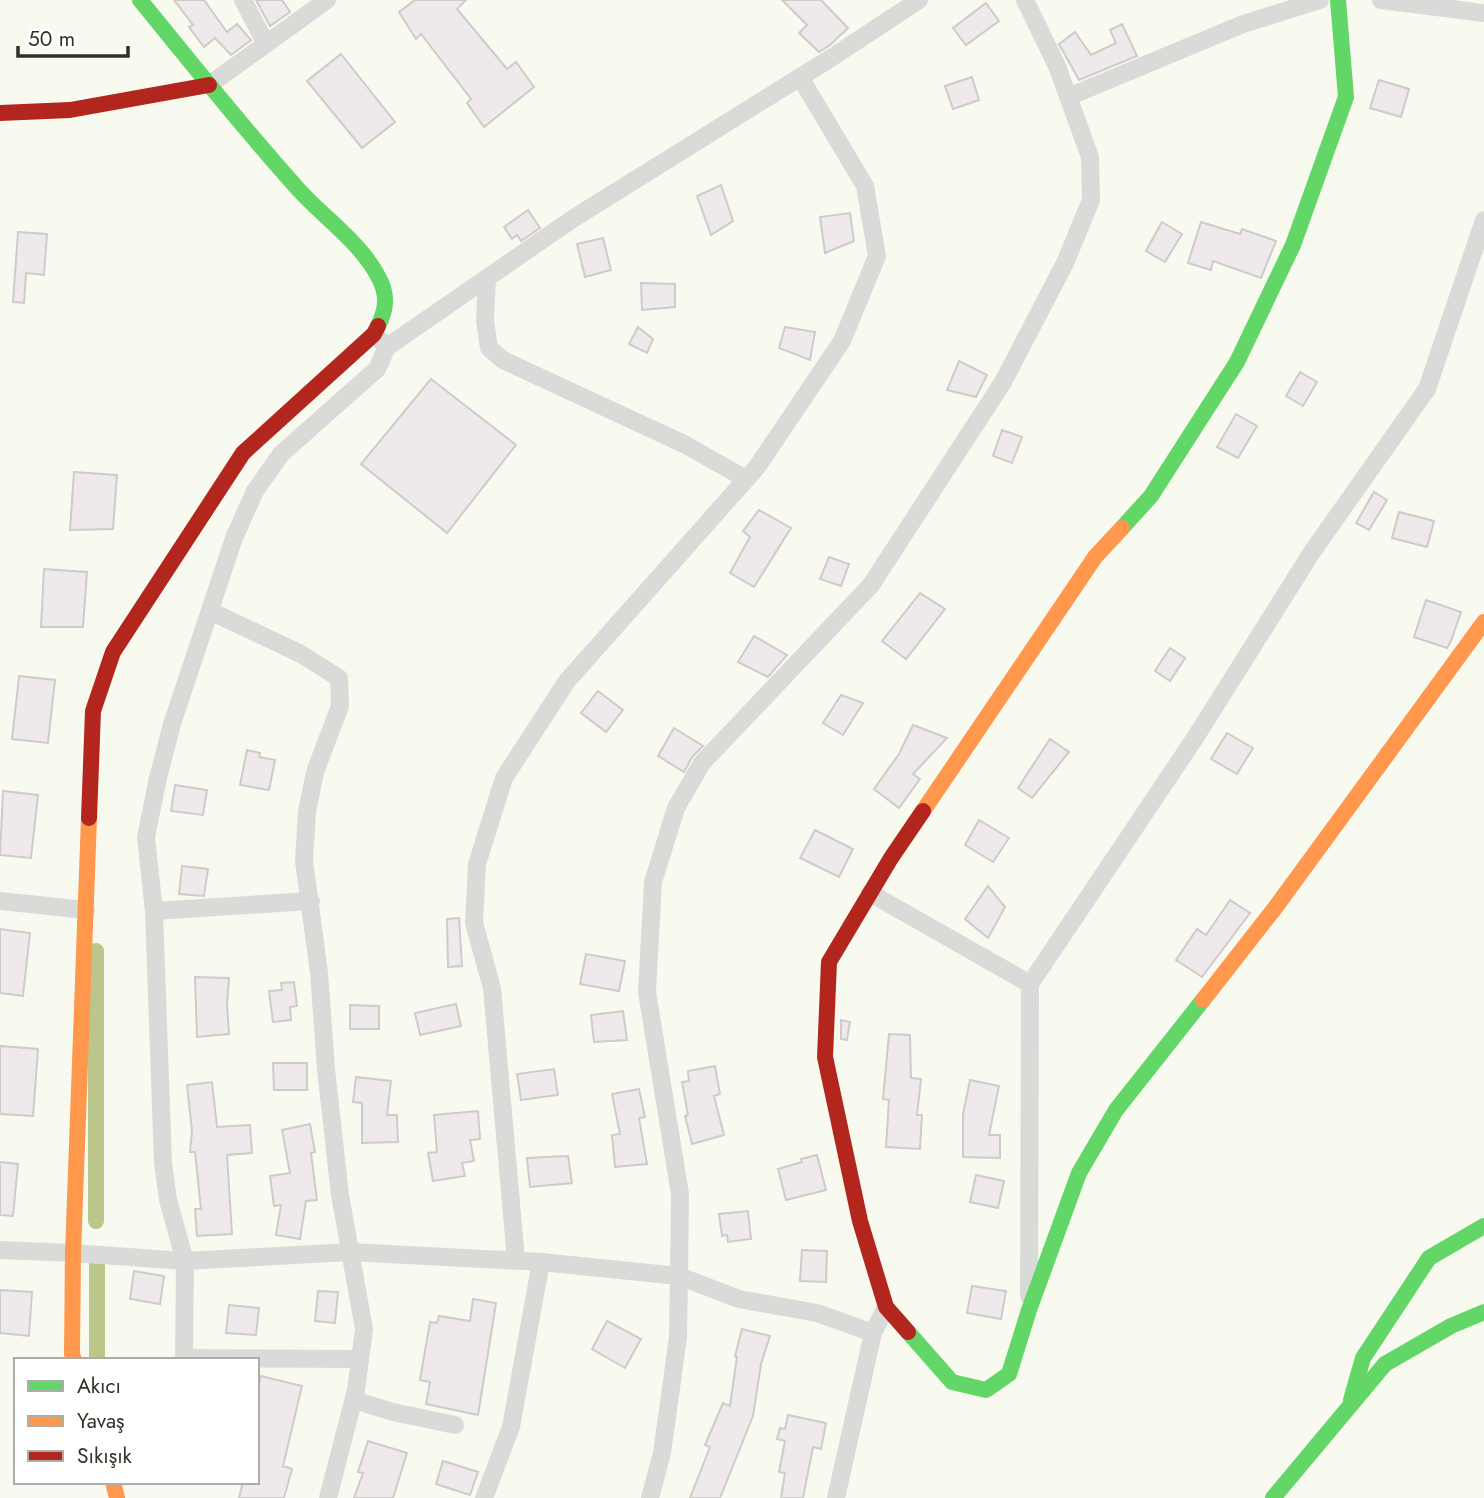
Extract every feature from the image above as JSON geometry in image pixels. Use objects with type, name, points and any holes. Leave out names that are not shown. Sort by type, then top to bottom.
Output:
[{"type":"street","points":[[140,0],[301,191],[369,262],[386,296],[377,369],[281,454],[255,491],[234,538],[172,724],[146,837],[154,911],[163,1163],[168,1200],[185,1261],[184,1358]]},
{"type":"street","points":[[243,0],[266,44]]},
{"type":"street","points":[[0,113],[70,110],[209,85],[327,0]]},
{"type":"street","points":[[73,1358],[73,1253],[93,711],[113,652],[243,453],[288,410],[381,340],[487,278],[574,218],[919,0]]},
{"type":"street","points":[[650,1498],[662,1454],[678,1337],[680,1276],[680,1195],[647,992],[653,882],[676,808],[702,763],[871,584],[1003,382],[1065,263],[1091,200],[1090,157],[1057,66],[1025,0]]},
{"type":"street","points":[[1068,97],[1243,24],[1320,0]]},
{"type":"street","points":[[1338,0],[1346,97],[1293,245],[1237,362],[1151,496],[1096,557],[891,858],[829,962],[825,1057],[860,1222],[886,1307],[952,1382],[986,1390],[1009,1374],[1029,1310],[1079,1173],[1116,1110],[1275,908],[1484,622]]},
{"type":"street","points":[[1381,0],[1484,13]]},
{"type":"street","points":[[516,1261],[492,988],[474,923],[477,864],[504,778],[567,681],[757,467],[842,341],[877,256],[865,186],[800,77]]},
{"type":"street","points":[[1029,1310],[1030,984],[1195,738],[1312,552],[1427,389],[1484,220]]},
{"type":"street","points":[[487,278],[485,320],[489,348],[503,360],[684,444],[746,479]]},
{"type":"street","points":[[210,611],[301,654],[339,678],[340,705],[315,772],[307,813],[304,861],[341,1195],[364,1329],[354,1400],[328,1498]]},
{"type":"street","points":[[870,893],[1030,984]]},
{"type":"street","points":[[0,901],[86,910]]},
{"type":"street","points":[[154,911],[310,901]]},
{"type":"street","points":[[1349,1408],[1363,1357],[1429,1258],[1484,1226]]},
{"type":"street","points":[[0,1250],[185,1261],[351,1252],[541,1262],[680,1276],[739,1299],[817,1314],[873,1333]]},
{"type":"street","points":[[484,1498],[512,1427],[541,1262]]},
{"type":"street","points":[[836,1498],[873,1333],[886,1307]]},
{"type":"street","points":[[1273,1498],[1385,1364],[1451,1326],[1484,1312]]},
{"type":"street","points":[[259,1359],[360,1359]]},
{"type":"street","points":[[354,1400],[393,1412],[455,1425]]},
{"type":"building","points":[[174,0],[204,0],[227,32],[237,24],[251,40],[231,55],[215,38],[204,47],[189,27],[193,25]]},
{"type":"building","points":[[256,0],[282,0],[290,12],[270,26]]},
{"type":"building","points":[[415,0],[466,0],[457,9],[507,69],[516,62],[534,87],[484,127],[467,103],[471,99],[421,34],[416,39],[399,12]]},
{"type":"building","points":[[782,0],[821,0],[848,28],[819,52],[799,33],[807,25]]},
{"type":"building","points":[[986,3],[999,21],[966,45],[953,28]]},
{"type":"building","points":[[1122,24],[1137,56],[1079,80],[1059,44],[1075,32],[1091,55],[1116,43],[1110,30]]},
{"type":"building","points":[[341,54],[395,122],[362,148],[307,81]]},
{"type":"building","points":[[972,77],[979,100],[953,109],[945,86]]},
{"type":"building","points":[[1379,80],[1409,89],[1401,117],[1370,108]]},
{"type":"building","points":[[721,185],[733,221],[711,235],[697,196]]},
{"type":"building","points":[[528,210],[540,228],[521,241],[517,235],[512,239],[504,227]]},
{"type":"building","points":[[850,213],[854,241],[825,253],[820,217]]},
{"type":"building","points":[[1162,222],[1182,234],[1165,262],[1146,251]]},
{"type":"building","points":[[1201,222],[1240,234],[1242,229],[1276,241],[1261,278],[1213,261],[1211,270],[1188,263]]},
{"type":"building","points":[[18,232],[47,234],[44,275],[26,273],[24,303],[13,302]]},
{"type":"building","points":[[603,238],[611,270],[585,277],[577,244]]},
{"type":"building","points":[[641,283],[675,284],[675,307],[642,310]]},
{"type":"building","points":[[638,327],[653,339],[647,353],[629,344]]},
{"type":"building","points":[[785,327],[815,332],[810,360],[779,348]]},
{"type":"building","points":[[959,361],[987,375],[976,397],[947,390]]},
{"type":"building","points":[[1300,372],[1317,382],[1303,406],[1286,396]]},
{"type":"building","points":[[431,379],[516,445],[447,533],[361,464]]},
{"type":"building","points":[[1236,414],[1257,426],[1238,458],[1217,447]]},
{"type":"building","points":[[1002,430],[1022,437],[1012,463],[993,456]]},
{"type":"building","points":[[74,472],[117,475],[113,529],[70,530]]},
{"type":"building","points":[[1374,492],[1387,500],[1369,530],[1356,523]]},
{"type":"building","points":[[759,510],[791,528],[754,587],[730,573],[750,537],[743,531]]},
{"type":"building","points":[[1399,512],[1434,521],[1427,547],[1392,538]]},
{"type":"building","points":[[829,557],[849,564],[841,586],[820,579]]},
{"type":"building","points":[[44,569],[87,572],[83,627],[41,627]]},
{"type":"building","points":[[920,593],[945,609],[906,659],[882,641]]},
{"type":"building","points":[[1426,600],[1461,612],[1447,648],[1414,637]]},
{"type":"building","points":[[754,636],[787,655],[768,677],[738,662]]},
{"type":"building","points":[[1170,648],[1185,658],[1170,681],[1155,671]]},
{"type":"building","points":[[19,676],[55,680],[48,743],[12,739]]},
{"type":"building","points":[[598,691],[623,710],[606,732],[581,713]]},
{"type":"building","points":[[841,695],[863,703],[843,735],[823,723]]},
{"type":"building","points":[[913,725],[947,738],[913,774],[920,779],[899,808],[874,789],[899,754]]},
{"type":"building","points":[[674,728],[703,746],[692,757],[684,772],[658,756]]},
{"type":"building","points":[[1227,733],[1253,748],[1237,774],[1211,759]]},
{"type":"building","points":[[1050,739],[1069,752],[1032,798],[1018,788]]},
{"type":"building","points":[[247,750],[260,753],[259,757],[275,760],[269,790],[240,785]]},
{"type":"building","points":[[175,785],[207,790],[203,815],[171,811]]},
{"type":"building","points":[[3,791],[38,795],[31,858],[0,855]]},
{"type":"building","points":[[979,820],[1009,838],[993,862],[965,845]]},
{"type":"building","points":[[815,830],[853,849],[839,877],[800,858]]},
{"type":"building","points":[[182,866],[208,869],[204,896],[179,894]]},
{"type":"building","points":[[988,886],[1005,907],[988,938],[965,919]]},
{"type":"building","points":[[1230,900],[1250,913],[1202,977],[1176,960],[1197,929],[1206,935]]},
{"type":"building","points":[[459,918],[462,966],[448,967],[447,919]]},
{"type":"building","points":[[0,929],[30,933],[23,996],[0,993]]},
{"type":"building","points":[[586,954],[625,961],[619,991],[580,984]]},
{"type":"building","points":[[195,977],[229,978],[229,1034],[197,1037]]},
{"type":"building","points":[[294,982],[297,1006],[290,1007],[291,1020],[273,1022],[269,991],[282,990],[281,983]]},
{"type":"building","points":[[456,1004],[461,1026],[420,1035],[415,1013]]},
{"type":"building","points":[[350,1005],[379,1006],[379,1029],[350,1029]]},
{"type":"building","points":[[623,1011],[627,1040],[594,1042],[591,1015]]},
{"type":"building","points":[[841,1020],[850,1022],[847,1040],[841,1039]]},
{"type":"building","points":[[889,1034],[910,1035],[911,1078],[921,1079],[917,1115],[922,1115],[920,1149],[886,1147],[889,1100],[883,1099]]},
{"type":"building","points":[[0,1046],[38,1049],[33,1116],[0,1114]]},
{"type":"building","points":[[273,1063],[307,1063],[307,1090],[274,1090]]},
{"type":"building","points":[[715,1066],[720,1094],[714,1096],[724,1135],[692,1144],[685,1116],[688,1115],[682,1082],[689,1081],[688,1071]]},
{"type":"building","points":[[554,1069],[558,1095],[521,1100],[517,1074]]},
{"type":"building","points":[[356,1077],[391,1081],[387,1115],[397,1115],[398,1142],[362,1143],[362,1103],[353,1102]]},
{"type":"building","points":[[970,1080],[999,1086],[989,1135],[1000,1135],[1000,1158],[963,1157],[963,1114]]},
{"type":"building","points":[[212,1082],[217,1127],[250,1125],[252,1153],[227,1155],[232,1234],[197,1236],[195,1209],[201,1209],[195,1152],[190,1152],[192,1131],[187,1085]]},
{"type":"building","points":[[639,1089],[645,1117],[639,1118],[647,1164],[615,1167],[612,1135],[620,1134],[612,1094]]},
{"type":"building","points":[[478,1111],[480,1139],[470,1140],[474,1161],[462,1163],[465,1176],[433,1181],[428,1153],[437,1152],[434,1115]]},
{"type":"building","points":[[310,1124],[315,1152],[311,1153],[317,1200],[306,1201],[300,1239],[276,1235],[281,1205],[274,1206],[270,1176],[290,1173],[282,1130]]},
{"type":"building","points":[[817,1155],[826,1190],[786,1200],[778,1169]]},
{"type":"building","points":[[568,1156],[572,1183],[530,1187],[527,1158]]},
{"type":"building","points":[[0,1162],[18,1164],[13,1216],[0,1215]]},
{"type":"building","points":[[976,1175],[1004,1181],[998,1208],[970,1202]]},
{"type":"building","points":[[748,1211],[751,1239],[728,1242],[727,1235],[722,1236],[719,1214]]},
{"type":"building","points":[[802,1250],[827,1251],[826,1282],[800,1281]]},
{"type":"building","points":[[134,1271],[164,1276],[160,1304],[130,1299]]},
{"type":"building","points":[[972,1286],[1006,1291],[1001,1319],[967,1313]]},
{"type":"building","points":[[0,1290],[32,1292],[29,1336],[0,1333]]},
{"type":"building","points":[[318,1291],[338,1292],[335,1323],[315,1321]]},
{"type":"building","points":[[473,1299],[496,1303],[478,1415],[426,1404],[430,1382],[420,1380],[430,1322],[437,1323],[439,1316],[470,1321]]},
{"type":"building","points":[[229,1305],[259,1308],[256,1335],[226,1333]]},
{"type":"building","points":[[607,1321],[641,1339],[625,1368],[592,1349]]},
{"type":"building","points":[[742,1329],[770,1336],[761,1364],[753,1416],[720,1498],[690,1498],[710,1447],[705,1445],[723,1403],[730,1406],[735,1356]]},
{"type":"building","points":[[261,1376],[302,1386],[283,1466],[292,1469],[284,1498],[239,1498],[242,1484],[259,1484]]},
{"type":"building","points":[[788,1415],[826,1423],[821,1449],[813,1447],[803,1498],[781,1498],[785,1473],[779,1472],[785,1441],[777,1439],[780,1428],[785,1429]]},
{"type":"building","points":[[368,1441],[407,1453],[393,1498],[354,1498],[363,1473],[358,1472]]},
{"type":"building","points":[[443,1461],[478,1472],[470,1495],[436,1484]]},
{"type":"waterway","points":[[96,951],[96,1221]]},
{"type":"waterway","points":[[97,1259],[97,1358]]},
{"type":"traffic: fast","points":[[140,0],[278,166],[363,254],[383,286],[384,309],[378,326]]},
{"type":"traffic: fast","points":[[1122,528],[1151,496],[1237,362],[1293,245],[1346,97],[1338,0]]},
{"type":"traffic: fast","points":[[908,1332],[952,1382],[986,1390],[1009,1374],[1029,1310],[1079,1173],[1116,1110],[1203,1000]]},
{"type":"traffic: fast","points":[[1351,1400],[1363,1358],[1429,1258],[1484,1226]]},
{"type":"traffic: fast","points":[[1273,1498],[1385,1364],[1451,1326],[1484,1312]]},
{"type":"traffic: slow","points":[[923,811],[1095,557],[1122,528]]},
{"type":"traffic: slow","points":[[1203,1000],[1275,908],[1484,622]]},
{"type":"traffic: slow","points":[[73,1358],[73,1253],[89,818]]},
{"type":"traffic: slow","points":[[114,1484],[117,1498]]},
{"type":"traffic: jam","points":[[0,113],[70,110],[209,85]]},
{"type":"traffic: jam","points":[[89,818],[93,711],[113,652],[243,453],[374,334],[378,326]]},
{"type":"traffic: jam","points":[[908,1332],[886,1307],[860,1221],[825,1057],[829,962],[891,858],[923,811]]}]
